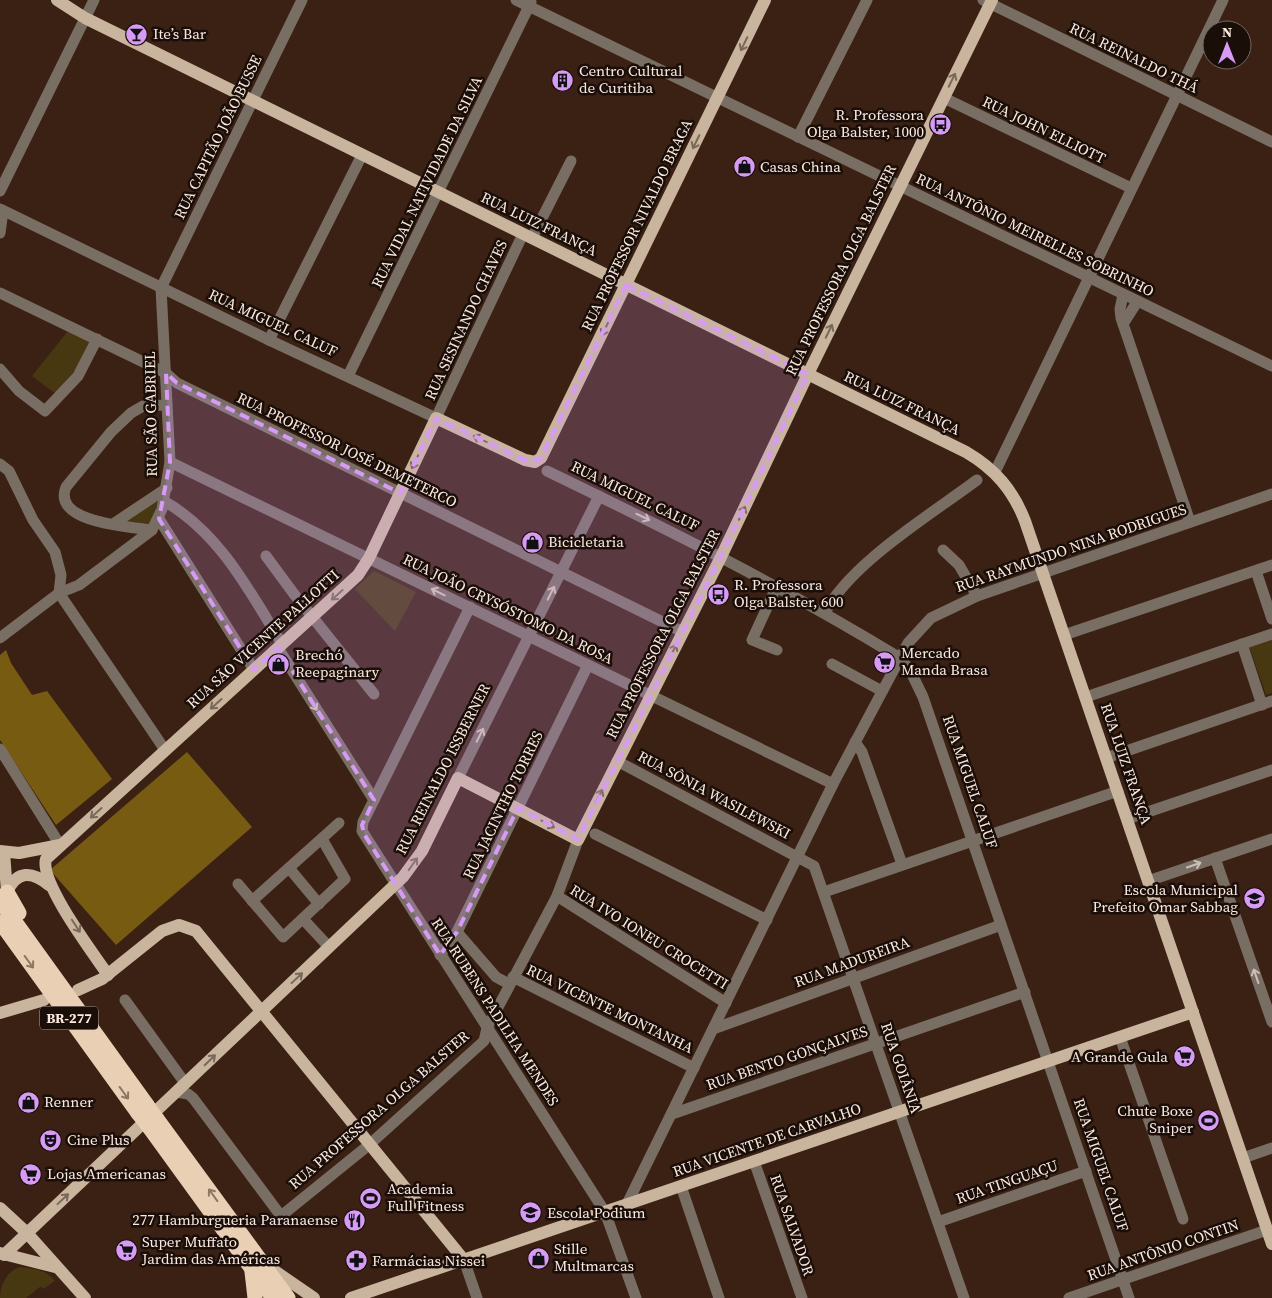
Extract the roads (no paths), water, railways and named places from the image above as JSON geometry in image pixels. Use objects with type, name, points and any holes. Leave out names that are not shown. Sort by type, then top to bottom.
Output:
[{"type":"highway","name":"BR-277","points":[[2,891],[51,972],[148,1116]]},
{"type":"highway","name":"BR-277","points":[[0,922],[148,1116],[257,1265],[288,1298]]},
{"type":"highway","name":"BR-277","points":[[257,1265],[273,1298]]},
{"type":"highway","points":[[254,1298],[257,1265]]},
{"type":"main road","name":"RUA LUIZ FRANÇA","points":[[57,0],[85,18],[966,452],[994,472],[1012,493],[1020,507],[1272,1244]]},
{"type":"main road","name":"RUA PROFESSOR NIVALDO BRAGA","points":[[535,462],[542,457],[717,98],[761,1]]},
{"type":"main road","name":"RUA PROFESSORA OLGA BALSTER","points":[[578,840],[721,557],[808,374],[944,98],[988,1]]},
{"type":"main road","name":"RUA MIGUEL CALUF","points":[[436,418],[525,460],[535,462]]},
{"type":"main road","name":"RUA SÃO VICENTE PALLOTTI","points":[[49,886],[44,864],[48,856],[358,574],[369,558],[436,418]]},
{"type":"main road","points":[[458,778],[578,840]]},
{"type":"main road","name":"RUA REINALDO ISSBERNER","points":[[1,1257],[395,884],[418,858],[458,778]]},
{"type":"main road","points":[[2,891],[2,852],[19,853],[60,845]]},
{"type":"main road","points":[[19,853],[21,862],[28,875]]},
{"type":"main road","points":[[2,891],[14,880],[28,875],[38,878],[49,886],[108,975]]},
{"type":"main road","points":[[78,990],[108,975],[162,931],[179,926],[188,927],[201,937],[464,1260]]},
{"type":"main road","points":[[0,1013],[44,1000]]},
{"type":"main road","name":"RUA VICENTE DE CARVALHO","points":[[351,1298],[1193,1012]]},
{"type":"main road","points":[[2,1211],[27,1232],[58,1268],[90,1298]]},
{"type":"main road","points":[[2,1211],[11,1234],[1,1257],[44,1262],[58,1268]]},
{"type":"main road","points":[[257,1265],[314,1298]]},
{"type":"main road","points":[[74,1284],[85,1298]]},
{"type":"street","points":[[0,191],[94,0]]},
{"type":"street","name":"RUA CAPITÃO JOÃO BUSSE","points":[[161,288],[302,0]]},
{"type":"street","name":"RUA ANTÔNIO MEIRELLES SOBRINHO","points":[[516,0],[530,3],[717,98],[1272,366]]},
{"type":"street","points":[[798,137],[867,0]]},
{"type":"street","points":[[994,472],[1223,0]]},
{"type":"street","name":"RUA REINALDO THÁ","points":[[988,1],[1272,142]]},
{"type":"street","name":"RUA VIDAL NATIVIDADE DA SILVA","points":[[348,376],[530,3]]},
{"type":"street","name":"RUA JOHN ELLIOTT","points":[[944,98],[1132,188]]},
{"type":"street","points":[[269,340],[362,155]]},
{"type":"street","name":"RUA SESINANDO CHAVES","points":[[436,418],[527,236],[571,162]]},
{"type":"street","points":[[0,233],[1,210]]},
{"type":"street","name":"RUA MIGUEL CALUF","points":[[1,210],[269,340],[436,418]]},
{"type":"street","name":"RUA SÃO GABRIEL","points":[[0,638],[59,593],[79,584],[152,530],[159,519],[167,488],[170,462],[161,288]]},
{"type":"street","name":"RUA PROFESSOR JOSÉ DEMETERCO","points":[[0,293],[166,373],[177,383],[683,632]]},
{"type":"street","points":[[1123,295],[1120,309],[1123,324],[1190,522]]},
{"type":"street","points":[[1123,324],[1137,302]]},
{"type":"street","points":[[0,369],[19,391],[45,411],[78,376],[96,339]]},
{"type":"street","points":[[152,530],[90,519],[77,512],[65,500],[66,487],[111,432],[131,412],[143,406],[167,405]]},
{"type":"street","name":"RUA JOÃO CRYSÓSTOMO DA ROSA","points":[[170,462],[833,784]]},
{"type":"street","points":[[0,464],[9,471],[33,520],[55,552],[61,575],[59,593],[165,750]]},
{"type":"street","name":"RUA MIGUEL CALUF","points":[[547,471],[777,586],[900,658],[910,670],[920,688],[1129,1298]]},
{"type":"street","points":[[826,613],[833,600],[876,556],[977,480]]},
{"type":"street","points":[[113,524],[167,488]]},
{"type":"street","name":"RUA RAYMUNDO NINA RODRIGUES","points":[[627,1204],[833,784],[914,634],[931,618],[977,596],[1272,494]]},
{"type":"street","name":"RUA REINALDO ISSBERNER","points":[[458,778],[599,496]]},
{"type":"street","points":[[164,501],[177,509],[224,553],[374,800]]},
{"type":"street","points":[[159,519],[254,670]]},
{"type":"street","points":[[943,550],[959,565],[977,596]]},
{"type":"street","points":[[266,556],[374,694]]},
{"type":"street","points":[[1064,635],[1272,566]]},
{"type":"street","points":[[1256,571],[1272,619]]},
{"type":"street","points":[[777,586],[752,640],[777,650]]},
{"type":"street","points":[[374,800],[470,607]]},
{"type":"street","points":[[1086,697],[1272,634]]},
{"type":"street","points":[[1106,758],[1269,702],[1242,644]]},
{"type":"street","points":[[832,664],[882,691]]},
{"type":"street","name":"RUA JACINTHO TORRES","points":[[440,955],[457,932],[588,665]]},
{"type":"street","points":[[855,742],[862,752],[902,864]]},
{"type":"street","points":[[0,749],[60,845]]},
{"type":"street","name":"RUA SÔNIA WASILEWSKI","points":[[617,761],[798,856]]},
{"type":"street","points":[[1127,819],[1272,770]]},
{"type":"street","points":[[824,892],[1118,791]]},
{"type":"street","name":"RUA RUBENS PADILHA MENDES","points":[[374,800],[362,828],[395,884],[605,1212],[636,1298]]},
{"type":"street","points":[[252,900],[339,824]]},
{"type":"street","points":[[595,834],[767,920]]},
{"type":"street","points":[[238,884],[283,937],[345,880],[322,839]]},
{"type":"street","points":[[1148,881],[1272,839]]},
{"type":"street","name":"RUA PROFESSORA OLGA BALSTER","points":[[181,1087],[193,1098],[281,1216],[370,1144],[480,1045],[556,896],[578,840]]},
{"type":"street","name":"RUA GOIÂNIA","points":[[798,856],[814,866],[824,892],[964,1298]]},
{"type":"street","points":[[1215,858],[1272,1022]]},
{"type":"street","points":[[289,868],[319,904]]},
{"type":"street","name":"RUA IVO IONEU CROCETTI","points":[[556,896],[726,1003]]},
{"type":"street","points":[[303,919],[330,947]]},
{"type":"street","name":"RUA MADUREIRA","points":[[713,1029],[1001,925]]},
{"type":"street","name":"RUA VICENTE MONTANHA","points":[[457,932],[496,977],[511,981],[694,1068]]},
{"type":"street","name":"RUA BENTO GONÇALVES","points":[[672,1114],[1024,992]]},
{"type":"street","points":[[125,1000],[181,1087]]},
{"type":"street","points":[[1120,1037],[1183,1219]]},
{"type":"street","points":[[1242,1158],[1272,1148]]},
{"type":"street","name":"RUA SALVADOR","points":[[754,1161],[802,1298]]},
{"type":"street","name":"RUA TINGUAÇU","points":[[938,1222],[1086,1171]]},
{"type":"street","points":[[681,1186],[719,1298]]},
{"type":"street","name":"RUA ANTÔNIO CONTIN","points":[[1069,1298],[1267,1230]]},
{"type":"street","points":[[464,1260],[477,1298]]},
{"type":"place","name":"Ite’s Bar","points":[[137,34]]},
{"type":"place","name":"Centro Cultural de Curitiba","points":[[563,80]]},
{"type":"place","name":"R. Professora Olga Balster, 1000","points":[[940,124]]},
{"type":"place","name":"Casas China","points":[[744,167]]},
{"type":"place","name":"Bicicletaria","points":[[532,542]]},
{"type":"place","name":"R. Professora Olga Balster, 600","points":[[718,594]]},
{"type":"place","name":"Mercado Manda Brasa","points":[[885,662]]},
{"type":"place","name":"Brechó Reepaginary","points":[[279,664]]},
{"type":"place","name":"Escola Municipal Prefeito Omar Sabbag","points":[[1254,899]]},
{"type":"place","name":"A Grande Gula","points":[[1184,1057]]},
{"type":"place","name":"Renner","points":[[28,1102]]},
{"type":"place","name":"Chute Boxe Sniper","points":[[1209,1120]]},
{"type":"place","name":"Cine Plus","points":[[51,1140]]},
{"type":"place","name":"Lojas Americanas","points":[[31,1174]]},
{"type":"place","name":"Academia Full Fitness","points":[[371,1198]]},
{"type":"place","name":"Escola Podium","points":[[531,1213]]},
{"type":"place","name":"277 Hamburgueria Paranaense","points":[[354,1220]]},
{"type":"place","name":"Super Muffato Jardim das Américas","points":[[126,1251]]},
{"type":"place","name":"Stille Multmarcas","points":[[538,1258]]},
{"type":"place","name":"Farmácias Nissei","points":[[356,1261]]}]
